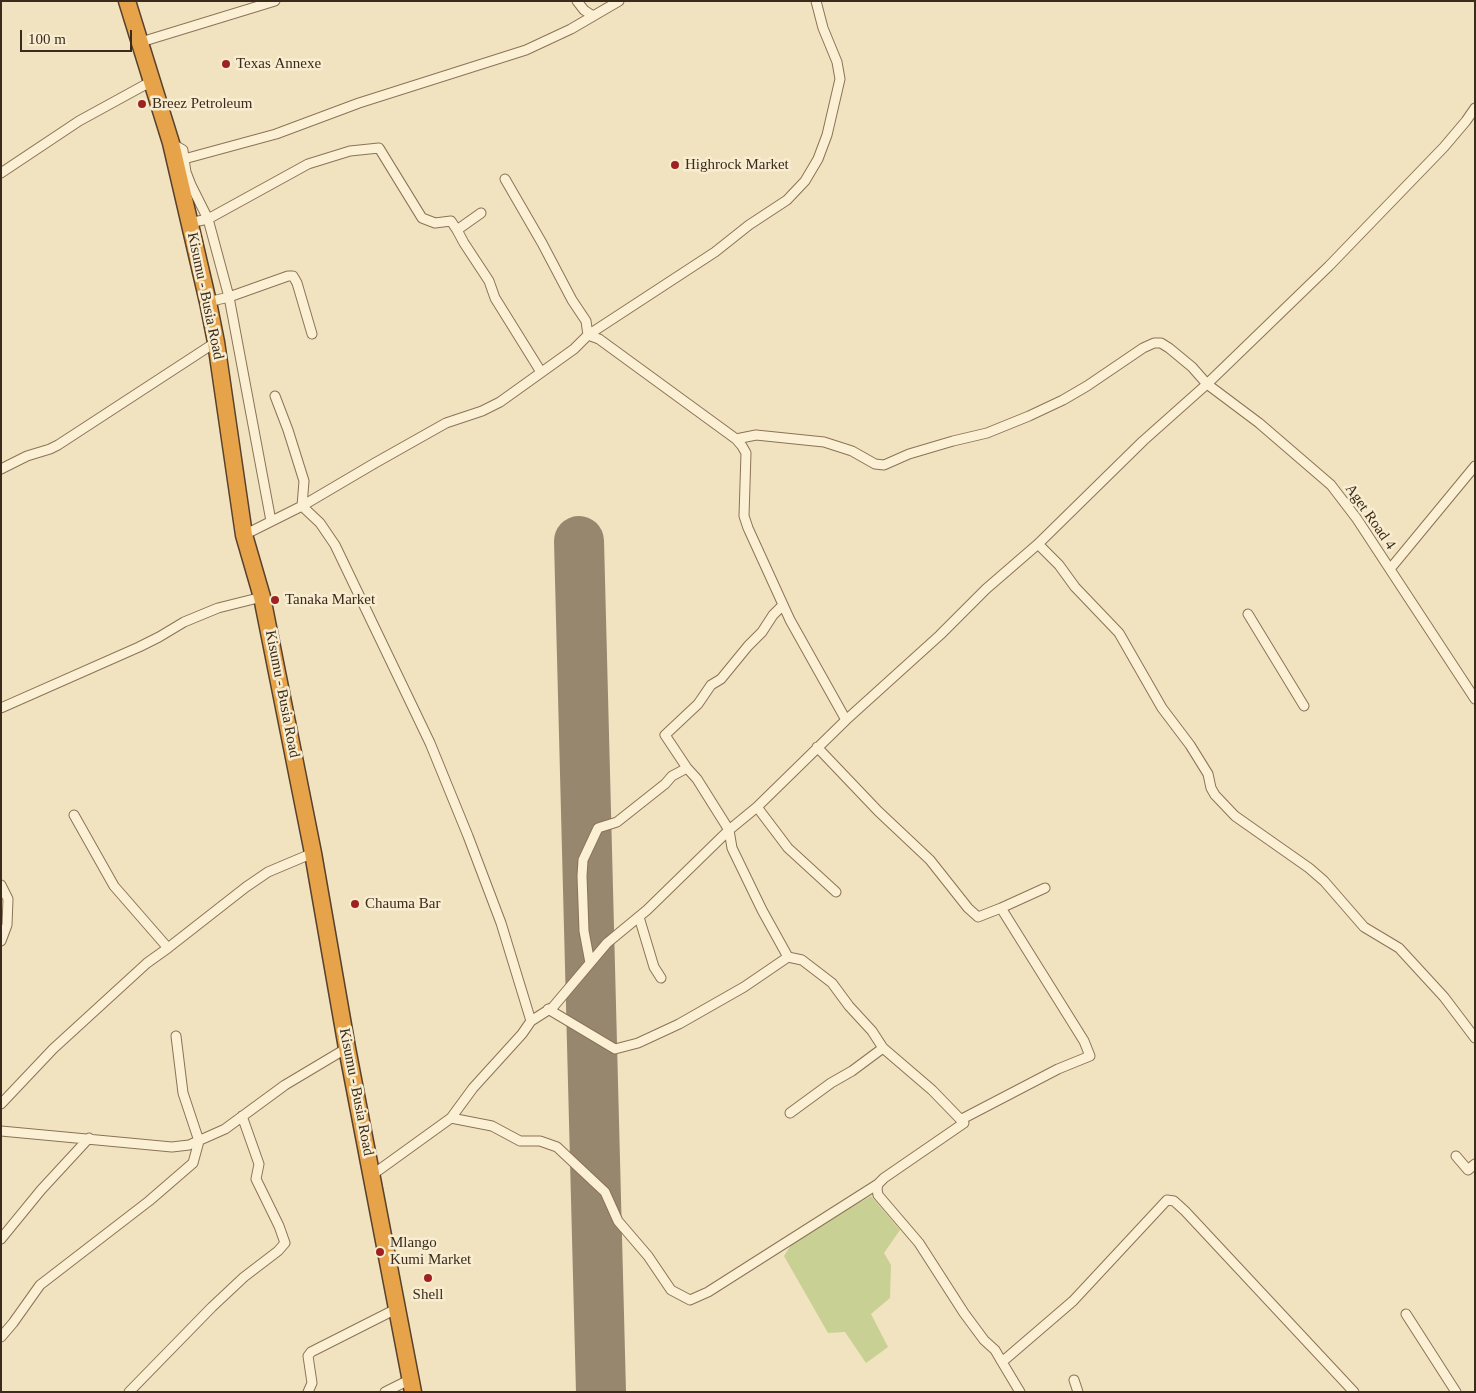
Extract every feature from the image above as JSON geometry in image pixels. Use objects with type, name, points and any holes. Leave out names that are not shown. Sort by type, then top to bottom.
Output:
[{"type":"highway","name":"Kisumu - Busia Road","points":[[127,1],[171,143],[208,302],[216,342],[244,535],[262,597],[313,853],[347,1048],[412,1385]]},
{"type":"street","points":[[141,42],[275,1]]},
{"type":"street","points":[[578,1],[584,10],[593,16]]},
{"type":"street","points":[[184,159],[276,134],[359,103],[506,57],[548,41],[619,1]]},
{"type":"street","points":[[244,535],[302,506],[374,463],[446,424],[482,411],[500,402],[574,349],[588,335],[715,252],[749,224],[794,194],[806,181],[818,159],[827,135],[840,79],[837,62],[823,28],[816,1]]},
{"type":"street","points":[[1,173],[79,122],[152,81]]},
{"type":"street","points":[[372,1175],[451,1118],[473,1088],[531,1021],[553,1007],[607,943],[639,917],[729,830],[757,807],[817,747],[1038,544],[1144,441],[1207,384],[1329,266],[1444,147],[1475,108]]},
{"type":"street","points":[[171,143],[183,150],[186,172],[208,219],[229,297],[271,521]]},
{"type":"street","points":[[190,223],[208,219],[308,164],[350,151],[379,148],[422,218],[435,223],[451,221],[458,230],[464,244],[490,282],[495,298],[541,372]]},
{"type":"street","points":[[505,179],[572,300],[586,321],[588,335]]},
{"type":"street","points":[[458,230],[482,213]]},
{"type":"street","points":[[208,302],[293,276],[297,283],[312,334]]},
{"type":"street","points":[[588,335],[598,339],[736,439],[746,453],[744,516],[746,522],[783,605],[846,720]]},
{"type":"street","points":[[1,469],[27,456],[58,445],[216,342]]},
{"type":"street","name":"Aget Road 4","points":[[736,439],[756,435],[824,442],[852,451],[875,464],[884,465],[909,454],[953,440],[987,433],[1029,416],[1087,386],[1136,352],[1154,343],[1161,343],[1192,367],[1207,384],[1259,423],[1331,485],[1357,519],[1475,699]]},
{"type":"street","points":[[275,396],[304,482],[302,506]]},
{"type":"street","points":[[1390,569],[1475,466]]},
{"type":"street","points":[[302,506],[320,523],[335,545],[430,743],[468,836],[500,923],[531,1021]]},
{"type":"street","points":[[1038,544],[1059,565],[1075,587],[1119,633],[1162,708],[1190,745],[1208,774],[1211,788],[1215,795],[1235,816],[1309,868],[1324,881],[1364,927],[1399,948],[1444,997],[1475,1038]]},
{"type":"street","points":[[2,710],[139,647],[184,622],[218,608],[262,597]]},
{"type":"street","points":[[451,1118],[492,1126],[520,1140],[540,1141],[557,1148],[604,1192],[618,1221],[648,1256],[671,1290],[690,1300],[708,1292],[878,1184],[964,1123],[910,1070],[882,1048],[872,1031],[849,1006],[832,983],[802,960],[788,956],[762,910],[732,848],[729,830],[697,779],[686,768],[665,735],[698,704],[711,685],[721,678],[783,605]]},
{"type":"street","points":[[1248,614],[1304,706]]},
{"type":"street","points":[[817,747],[878,811],[930,860],[968,908],[978,917],[1045,888]]},
{"type":"street","points":[[590,963],[584,931],[582,876],[583,860],[598,828],[617,822],[665,784],[672,776],[686,768]]},
{"type":"street","points":[[757,807],[788,848],[836,892]]},
{"type":"street","points":[[74,815],[114,886],[168,948]]},
{"type":"street","points":[[1,1104],[52,1049],[85,1017],[147,963],[268,872],[313,853]]},
{"type":"street","points":[[1,885],[8,899],[7,926],[1,941]]},
{"type":"street","points":[[962,1119],[1058,1069],[1090,1056],[1084,1041],[1001,908]]},
{"type":"street","points":[[639,917],[654,968],[661,978]]},
{"type":"street","points":[[548,1009],[615,1049],[638,1043],[679,1024],[744,987],[788,956]]},
{"type":"street","points":[[1,1337],[40,1285],[149,1201],[192,1163],[200,1141],[183,1093],[176,1036]]},
{"type":"street","points":[[1,1131],[172,1147],[200,1141],[225,1129],[285,1085],[347,1048]]},
{"type":"street","points":[[790,1113],[882,1048]]},
{"type":"street","points":[[129,1392],[212,1307],[285,1243],[279,1226],[256,1179],[259,1164],[242,1116]]},
{"type":"street","points":[[1,1239],[41,1190],[89,1138]]},
{"type":"street","points":[[1456,1156],[1468,1170],[1475,1164]]},
{"type":"street","points":[[878,1184],[876,1190],[878,1195],[919,1243],[964,1313],[984,1340],[996,1350],[1020,1392]]},
{"type":"street","points":[[1002,1362],[1073,1301],[1167,1200],[1174,1201],[1185,1211],[1354,1392]]},
{"type":"street","points":[[308,1392],[312,1383],[308,1356],[311,1352],[398,1308]]},
{"type":"street","points":[[1406,1314],[1456,1392]]},
{"type":"street","points":[[1074,1380],[1078,1392]]},
{"type":"street","points":[[385,1392],[412,1385]]},
{"type":"green space","points":[[871,1196],[900,1230],[884,1253],[891,1265],[890,1298],[871,1314],[888,1347],[866,1363],[845,1332],[828,1333],[784,1256],[795,1239]]},
{"type":"runway","points":[[579,541],[601,1392]]},
{"type":"place","name":"Texas Annexe","points":[[226,64]]},
{"type":"place","name":"Breez Petroleum","points":[[142,104]]},
{"type":"place","name":"Highrock Market","points":[[675,165]]},
{"type":"place","name":"Tanaka Market","points":[[275,600]]},
{"type":"place","name":"Chauma Bar","points":[[355,904]]},
{"type":"place","name":"Mlango Kumi Market","points":[[380,1252]]},
{"type":"place","name":"Shell","points":[[428,1278]]}]
